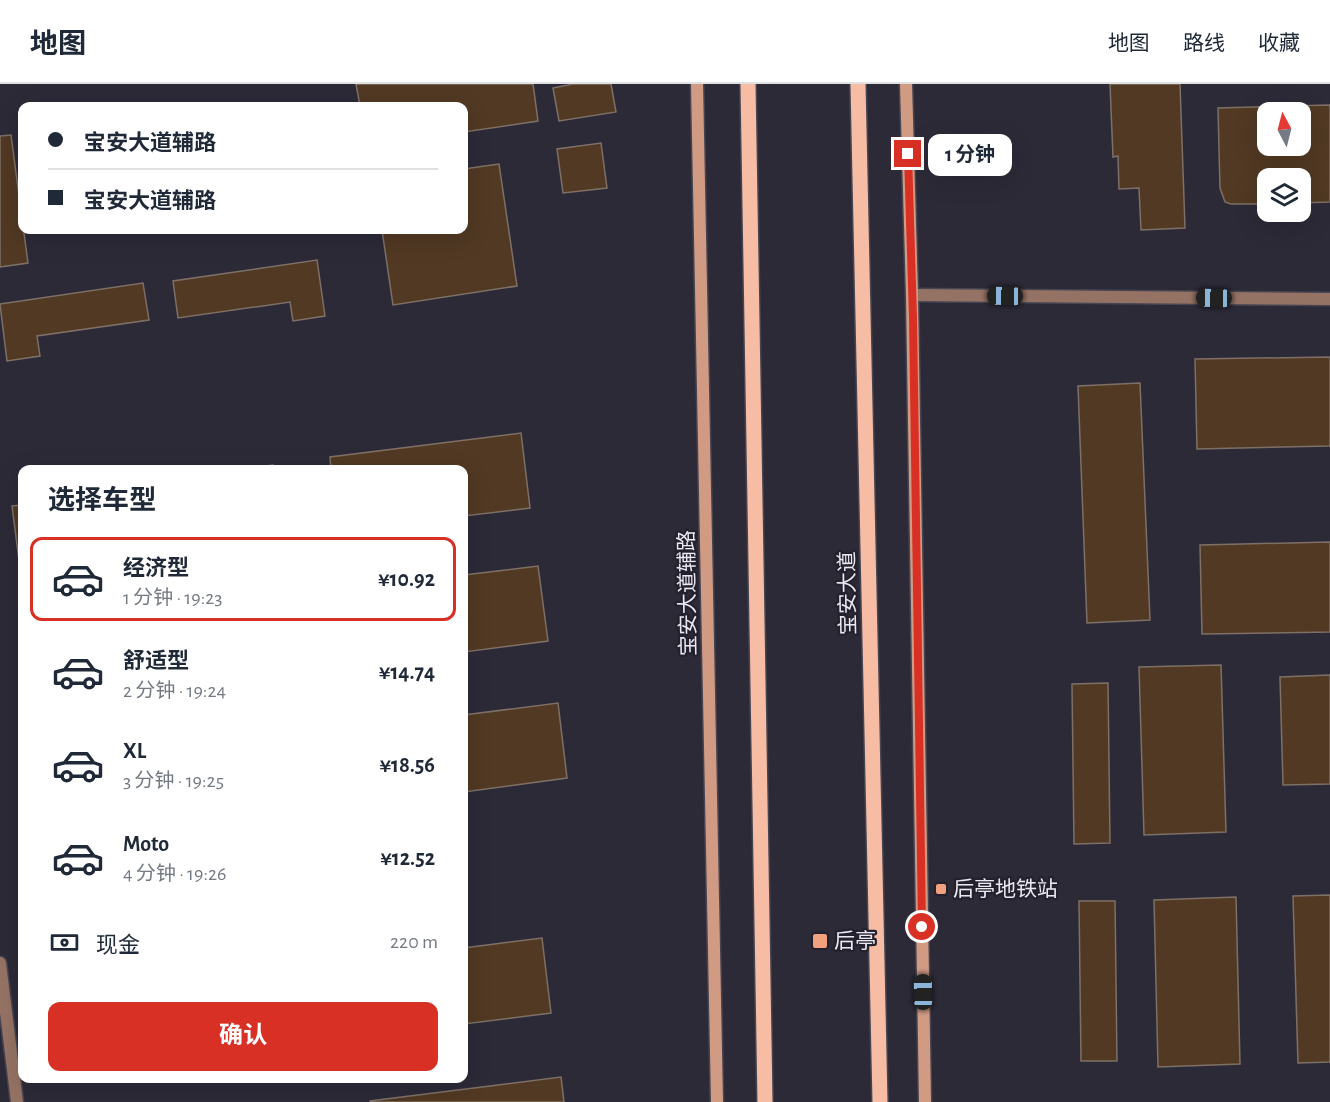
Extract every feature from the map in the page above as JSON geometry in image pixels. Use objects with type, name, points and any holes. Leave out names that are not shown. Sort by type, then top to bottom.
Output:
[{"type":"main road","name":"宝安大道辅路","points":[[697,84],[717,1102]]},
{"type":"main road","points":[[748,84],[765,1102]]},
{"type":"main road","name":"宝安大道","points":[[858,84],[880,1102]]},
{"type":"main road","points":[[906,84],[912,295],[925,1102]]},
{"type":"street","points":[[912,295],[1330,299]]},
{"type":"street","points":[[0,963],[17,1102]]},
{"type":"building","points":[[356,84],[533,84],[538,121],[468,131],[468,102],[359,102]]},
{"type":"building","points":[[573,84],[611,84],[616,112],[559,121],[553,88]]},
{"type":"building","points":[[1110,84],[1180,84],[1185,228],[1141,230],[1139,188],[1119,189],[1118,156],[1113,157]]},
{"type":"building","points":[[1330,105],[1330,202],[1311,203],[1311,168],[1257,168],[1257,204],[1225,202],[1220,188],[1218,108],[1257,107],[1257,156],[1311,156],[1311,106]]},
{"type":"building","points":[[11,135],[18,188],[18,234],[24,234],[28,263],[0,267],[0,136]]},
{"type":"building","points":[[601,143],[607,188],[563,193],[557,149]]},
{"type":"building","points":[[499,164],[517,286],[393,305],[383,234],[468,234],[468,168]]},
{"type":"building","points":[[317,260],[325,316],[293,321],[290,302],[178,318],[173,281]]},
{"type":"building","points":[[143,283],[149,320],[37,336],[40,356],[7,361],[0,304]]},
{"type":"building","points":[[1330,357],[1330,446],[1197,449],[1195,359]]},
{"type":"building","points":[[1140,383],[1150,620],[1087,623],[1078,386]]},
{"type":"building","points":[[521,433],[530,508],[468,516],[468,465],[331,465],[330,457]]},
{"type":"building","points":[[18,505],[18,553],[12,506]]},
{"type":"building","points":[[1330,542],[1330,632],[1202,634],[1200,545]]},
{"type":"building","points":[[538,566],[548,641],[468,651],[468,575]]},
{"type":"building","points":[[1221,665],[1226,832],[1144,835],[1139,667]]},
{"type":"building","points":[[1330,675],[1330,784],[1283,785],[1280,677]]},
{"type":"building","points":[[1108,683],[1110,843],[1074,844],[1072,684]]},
{"type":"building","points":[[558,703],[567,778],[468,791],[468,714]]},
{"type":"building","points":[[1330,895],[1330,1062],[1298,1063],[1293,896]]},
{"type":"building","points":[[1236,897],[1240,1064],[1158,1067],[1154,900]]},
{"type":"building","points":[[1079,901],[1115,901],[1117,1061],[1081,1061]]},
{"type":"building","points":[[542,938],[551,1013],[468,1023],[468,947]]},
{"type":"building","points":[[561,1077],[564,1102],[370,1102],[370,1101]]},
{"type":"place","name":"后亭地铁站","points":[[941,889]]},
{"type":"place","name":"后亭","points":[[820,941]]},
{"type":"route","points":[[908,154],[913,318],[922,927]]}]
